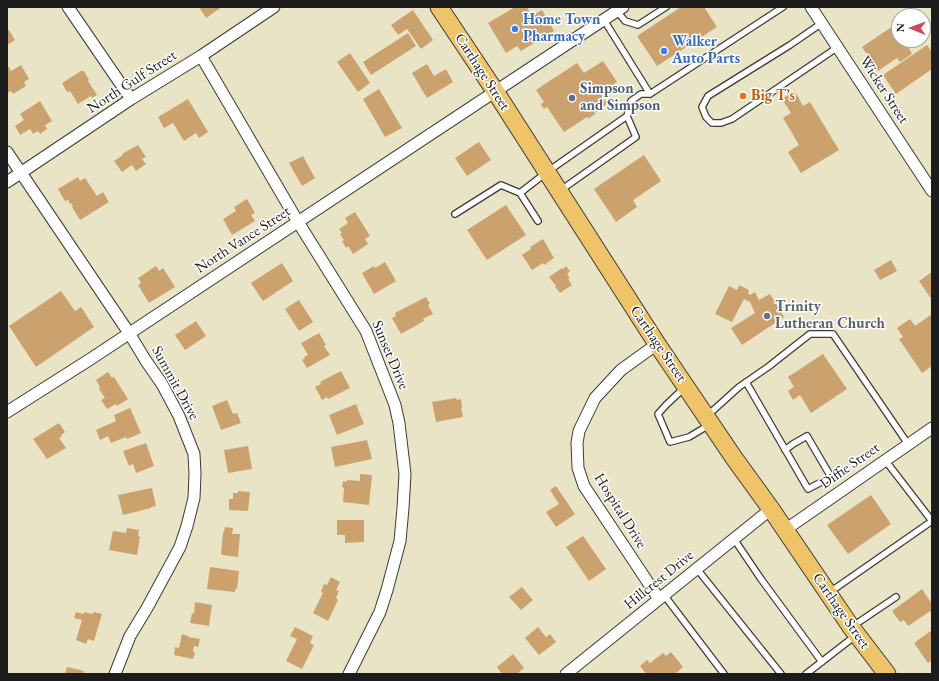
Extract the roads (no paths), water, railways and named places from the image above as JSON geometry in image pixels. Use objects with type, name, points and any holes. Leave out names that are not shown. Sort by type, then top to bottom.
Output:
[{"type":"main road","name":"Carthage Street","points":[[440,7],[657,344],[854,631],[887,674]]},
{"type":"street","points":[[69,7],[131,99]]},
{"type":"street","name":"North Gulf Street","points":[[7,182],[131,99],[201,56],[274,7]]},
{"type":"street","name":"Wicker Street","points":[[811,7],[932,191]]},
{"type":"street","name":"North Vance Street","points":[[7,412],[496,92],[620,9]]},
{"type":"street","name":"Sunset Drive","points":[[201,56],[298,222],[366,331],[395,405],[399,423],[405,474],[400,541],[380,612],[349,674]]},
{"type":"street","name":"Summit Drive","points":[[7,152],[162,384],[179,416],[194,454],[194,498],[188,526],[180,547],[130,636],[115,674]]},
{"type":"street","name":"Hospital Drive","points":[[657,344],[621,370],[595,398],[579,431],[577,455],[578,468],[584,486],[662,597]]},
{"type":"street","name":"Diffie Street","points":[[786,530],[932,428]]},
{"type":"street","name":"Hillcrest Drive","points":[[566,674],[771,509]]},
{"type":"lane","points":[[620,9],[625,21],[638,25],[666,7]]},
{"type":"lane","points":[[559,191],[636,137],[627,116],[631,101],[641,94],[650,94],[782,7]]},
{"type":"lane","points":[[604,20],[650,94]]},
{"type":"lane","points":[[822,23],[762,63],[708,96],[702,107],[706,117],[712,123],[721,123],[732,119],[838,47]]},
{"type":"lane","points":[[520,193],[547,172],[627,116]]},
{"type":"lane","points":[[455,214],[501,185],[520,193],[538,221]]},
{"type":"lane","points":[[686,386],[658,414],[670,442],[689,437],[709,420],[739,387],[768,367],[810,334],[833,334],[908,444]]},
{"type":"lane","points":[[746,382],[785,450],[808,489],[831,477],[807,436],[785,450]]},
{"type":"lane","points":[[828,593],[932,521],[885,460]]},
{"type":"lane","points":[[734,538],[761,579],[822,662]]},
{"type":"lane","points":[[697,569],[781,674]]},
{"type":"lane","points":[[662,597],[724,674]]},
{"type":"lane","points":[[806,674],[822,662],[854,631],[896,597]]},
{"type":"place","name":"Home Town Pharmacy","points":[[515,29]]},
{"type":"place","name":"Walker Auto Parts","points":[[664,51]]},
{"type":"place","name":"Big T’s","points":[[743,96]]},
{"type":"place","name":"Simpson and Simpson","points":[[572,98]]},
{"type":"place","name":"Trinity Lutheran Church","points":[[767,316]]}]
